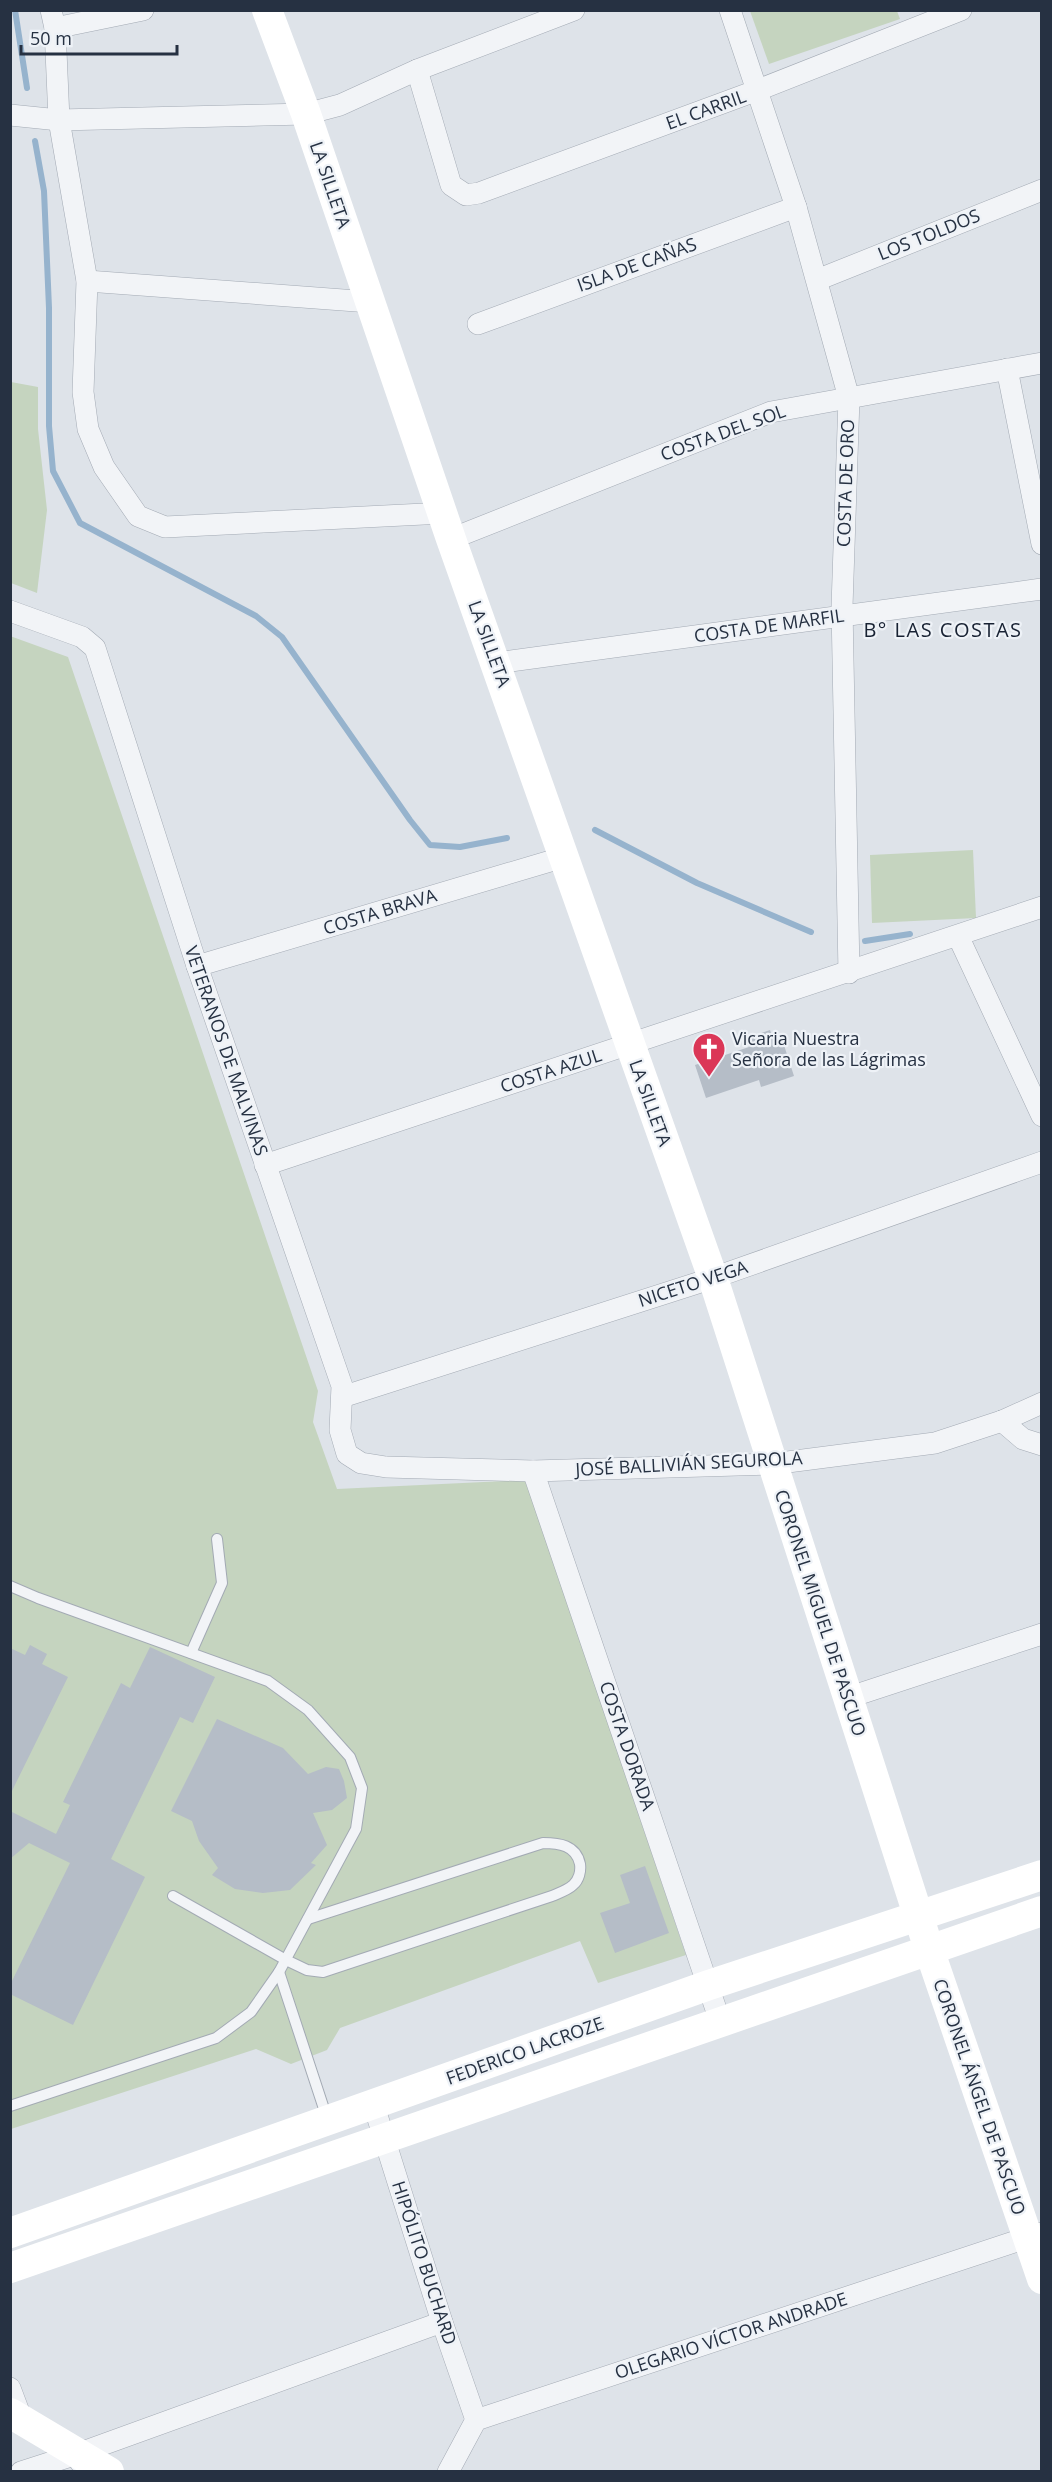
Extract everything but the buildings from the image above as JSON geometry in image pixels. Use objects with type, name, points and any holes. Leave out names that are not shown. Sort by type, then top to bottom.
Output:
[{"type":"street","points":[[143,10],[53,19],[59,120],[87,281],[370,302]]},
{"type":"street","name":"LA SILLETA","points":[[267,10],[306,114],[448,526],[713,1278]]},
{"type":"street","points":[[10,115],[59,120],[306,114],[340,105],[417,70],[574,10]]},
{"type":"street","name":"COSTA DE ORO","points":[[730,10],[759,90],[796,207],[849,398],[842,616],[849,973]]},
{"type":"street","name":"EL CARRIL","points":[[417,70],[452,185],[466,195],[479,193],[759,90],[961,10]]},
{"type":"street","name":"LOS TOLDOS","points":[[817,280],[1041,190]]},
{"type":"street","name":"ISLA DE CAÑAS","points":[[478,324],[796,207]]},
{"type":"street","name":"COSTA DEL SOL","points":[[87,281],[83,392],[88,429],[104,467],[138,516],[165,527],[448,526],[771,412],[1041,363]]},
{"type":"street","points":[[1007,369],[1041,544]]},
{"type":"street","name":"COSTA DE MARFIL","points":[[496,663],[1041,588]]},
{"type":"street","name":"VETERANOS DE MALVINAS","points":[[10,611],[82,637],[95,648],[197,966],[342,1386],[340,1430],[347,1454],[361,1463]]},
{"type":"street","name":"COSTA BRAVA","points":[[197,966],[564,857]]},
{"type":"street","name":"COSTA AZUL","points":[[265,1165],[849,973],[1041,907]]},
{"type":"street","points":[[958,936],[1041,1116]]},
{"type":"street","name":"NICETO VEGA","points":[[342,1397],[713,1278],[1041,1162]]},
{"type":"street","name":"CORONEL MIGUEL DE PASCUO","points":[[713,1278],[929,1949]]},
{"type":"street","name":"JOSÉ BALLIVIÁN SEGUROLA","points":[[361,1463],[386,1467],[533,1471],[772,1464],[935,1443],[1002,1421],[1041,1403]]},
{"type":"street","points":[[1002,1421],[1023,1439],[1041,1445]]},
{"type":"street","name":"COSTA DORADA","points":[[533,1471],[720,2021]]},
{"type":"street","points":[[847,1698],[1041,1634]]},
{"type":"street","name":"FEDERICO LACROZE","points":[[10,2234],[709,1985],[1041,1875]]},
{"type":"street","name":"FEDERICO LACROZE","points":[[10,2268],[1041,1911]]},
{"type":"street","name":"CORONEL ÁNGEL DE PASCUO","points":[[929,1949],[1034,2236],[1041,2279]]},
{"type":"street","name":"HIPÓLITO BUCHARD","points":[[374,2106],[442,2322],[476,2420]]},
{"type":"street","name":"OLEGARIO VÍCTOR ANDRADE","points":[[476,2420],[1034,2236]]},
{"type":"street","points":[[21,2472],[80,2463],[442,2322]]},
{"type":"street","points":[[10,2388],[16,2417],[80,2463],[109,2472]]},
{"type":"street","points":[[448,2472],[476,2420]]},
{"type":"lane","points":[[190,1653],[222,1583],[217,1539]]},
{"type":"lane","points":[[10,1586],[268,1681],[308,1710],[350,1757],[362,1788],[356,1829],[279,1972],[251,2012],[216,2038],[10,2106]]},
{"type":"lane","points":[[173,1896],[285,1960],[307,1970],[323,1972],[552,1896],[572,1887],[581,1869],[579,1859],[575,1851],[568,1847],[557,1843],[543,1843],[308,1919]]},
{"type":"lane","points":[[279,1972],[328,2121]]},
{"type":"green space","points":[[750,11],[897,11],[900,19],[769,64]]},
{"type":"green space","points":[[11,382],[38,387],[38,429],[47,510],[37,593],[11,583]]},
{"type":"green space","points":[[10,636],[68,657],[318,1391],[313,1422],[337,1489],[526,1480],[686,1955],[598,1983],[580,1941],[340,2028],[327,2050],[291,2064],[256,2049],[11,2129]]},
{"type":"green space","points":[[973,850],[976,918],[872,923],[870,855]]},
{"type":"waterway","points":[[15,10],[27,88]]},
{"type":"waterway","points":[[35,141],[44,191],[49,308],[49,426],[53,471],[80,523],[256,616],[282,637],[410,820],[430,845],[460,847],[507,838]]},
{"type":"waterway","points":[[595,830],[697,883],[811,932]]},
{"type":"waterway","points":[[865,941],[910,934]]},
{"type":"place","name":"Vicaria Nuestra Señora de las Lágrimas","points":[[709,1078]]},
{"type":"district","name":"B° LAS COSTAS","points":[[943,630]]}]
